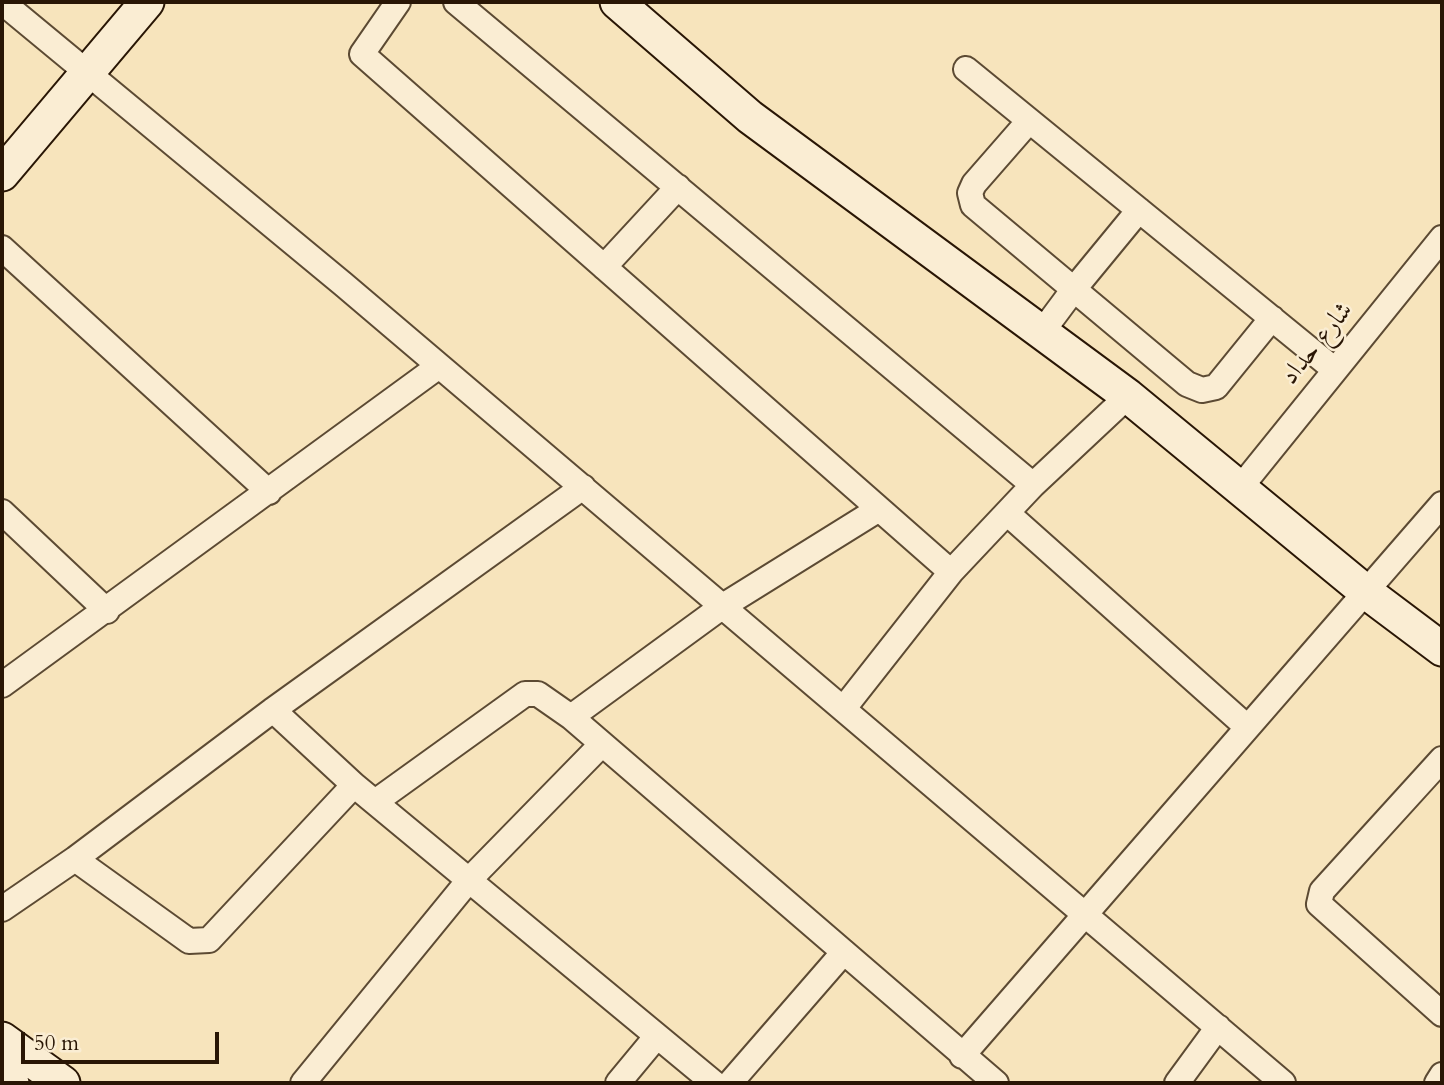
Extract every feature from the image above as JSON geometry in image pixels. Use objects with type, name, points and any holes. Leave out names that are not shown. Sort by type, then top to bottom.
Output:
[{"type":"street","points":[[2,2],[583,487],[1283,1083]]},
{"type":"street","points":[[2,174],[147,2]]},
{"type":"street","points":[[398,2],[362,54],[951,572]]},
{"type":"street","points":[[456,2],[1033,485]]},
{"type":"street","points":[[617,2],[750,117],[1128,396],[1366,592],[1442,649]]},
{"type":"street","points":[[966,69],[1335,370]]},
{"type":"street","points":[[1029,121],[974,184],[970,194],[972,205],[1187,384],[1202,390],[1216,387],[1272,318]]},
{"type":"street","points":[[604,267],[678,187]]},
{"type":"street","points":[[1042,332],[1139,210]]},
{"type":"street","name":"شارع حداد","points":[[1240,488],[1442,238]]},
{"type":"street","points":[[2,248],[269,492]]},
{"type":"street","points":[[2,685],[107,611],[439,366]]},
{"type":"street","points":[[844,708],[951,572],[1033,485],[1128,396]]},
{"type":"street","points":[[2,909],[75,859],[273,710],[583,487]]},
{"type":"street","points":[[962,1056],[1442,504]]},
{"type":"street","points":[[570,717],[723,606],[879,509]]},
{"type":"street","points":[[2,512],[107,611]]},
{"type":"street","points":[[1007,513],[1247,727]]},
{"type":"street","points":[[375,802],[525,694],[538,694],[602,744],[996,1083]]},
{"type":"street","points":[[273,710],[354,785],[714,1083]]},
{"type":"street","points":[[303,1083],[469,880],[602,744]]},
{"type":"street","points":[[1442,759],[1322,891],[1319,904],[1442,1014]]},
{"type":"street","points":[[75,859],[189,941],[209,940],[354,785]]},
{"type":"street","points":[[730,1083],[843,953]]},
{"type":"street","points":[[1177,1083],[1219,1027]]},
{"type":"street","points":[[618,1083],[657,1036]]},
{"type":"street","points":[[2,1038],[63,1083]]},
{"type":"street","points":[[1437,1083],[1442,1075]]},
{"type":"street","points":[[2,1076],[12,1083]]}]
